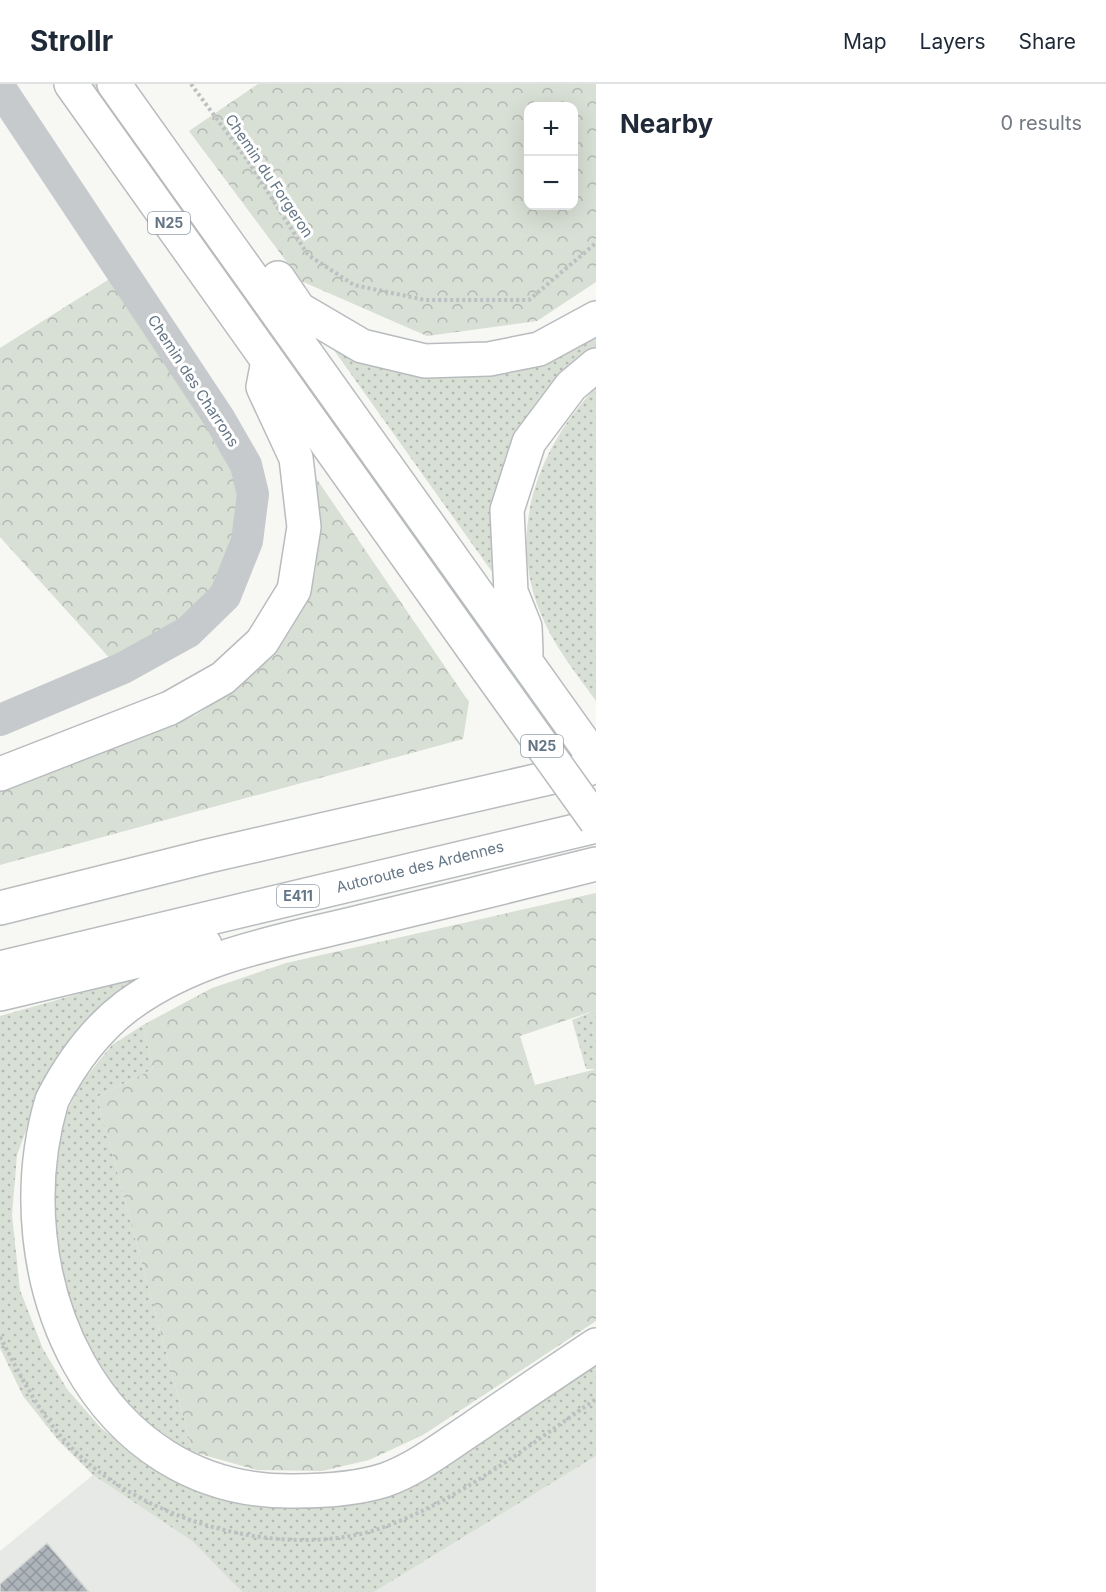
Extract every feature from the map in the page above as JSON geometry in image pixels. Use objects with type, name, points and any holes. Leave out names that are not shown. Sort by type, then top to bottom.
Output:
[{"type":"highway","name":"N25","points":[[70,84],[596,821]]},
{"type":"highway","name":"N25","points":[[114,84],[596,760]]},
{"type":"highway","points":[[239,259],[266,261],[299,309],[362,346],[425,360],[489,359],[538,349],[596,318]]},
{"type":"highway","points":[[0,774],[170,708],[223,678],[262,642],[294,590],[304,527],[296,458],[263,387],[268,361]]},
{"type":"highway","points":[[527,661],[525,627],[511,592],[507,510],[528,442],[571,386],[596,364]]},
{"type":"highway","points":[[0,908],[208,856],[596,767]]},
{"type":"highway","name":"Autoroute des Ardennes","points":[[0,968],[596,826]]},
{"type":"highway","points":[[0,994],[596,852]]},
{"type":"highway","points":[[596,864],[232,954],[173,976],[100,1027],[67,1072],[42,1120],[28,1167],[23,1221],[30,1284],[50,1339],[76,1384],[111,1423],[149,1450],[183,1469],[228,1486],[276,1492],[331,1490],[386,1480],[431,1456],[596,1345]]},
{"type":"street","name":"Chemin des Charrons","points":[[0,88],[219,418],[246,465],[253,494],[247,541],[225,596],[188,632],[123,668],[0,720]]},
{"type":"path","name":"Chemin du Forgeron","points":[[191,84],[248,161],[308,255],[354,285],[425,300],[529,300],[596,243]]},
{"type":"shaded area","points":[[596,1456],[596,1592],[374,1592]]},
{"type":"shaded area","points":[[93,1475],[192,1541],[242,1592],[0,1592],[0,1551]]},
{"type":"green space","points":[[87,84],[100,84],[449,575],[440,580]]},
{"type":"green space","points":[[258,84],[596,84],[596,282],[537,321],[427,336],[301,281],[189,131]]},
{"type":"green space","points":[[111,278],[226,449],[242,484],[238,540],[217,589],[185,624],[114,663],[0,537],[0,348]]},
{"type":"green space","points":[[596,331],[596,350],[553,393],[500,583],[331,346],[362,357]]},
{"type":"green space","points":[[596,387],[596,701],[565,658],[545,624],[531,581],[527,551],[528,521],[534,492],[544,464],[558,437]]},
{"type":"green space","points":[[316,478],[469,702],[463,739],[0,865],[0,790],[196,715],[234,690],[275,655],[304,608],[315,574],[320,526]]},
{"type":"green space","points":[[596,893],[596,1010],[520,1036],[535,1085],[596,1069],[596,1321],[423,1435],[369,1460],[322,1471],[257,1470],[193,1452],[97,1097],[153,1069],[143,1025],[212,988],[286,963]]},
{"type":"green space","points":[[156,972],[37,1101],[17,1155],[12,1215],[20,1290],[43,1349],[67,1389],[101,1428],[144,1461],[189,1484],[302,1506],[596,1362],[596,1456],[374,1592],[242,1592],[192,1541],[93,1475],[58,1440],[23,1396],[0,1348],[0,1016]]},
{"type":"green space","points":[[596,1010],[596,1069],[586,1069],[572,1020]]},
{"type":"green space","points":[[143,1025],[153,1069],[97,1097],[193,1452],[151,1428],[115,1397],[49,1273],[56,1133],[82,1082],[112,1045]]},
{"type":"building","points":[[47,1543],[89,1592],[0,1592],[0,1584]]}]
